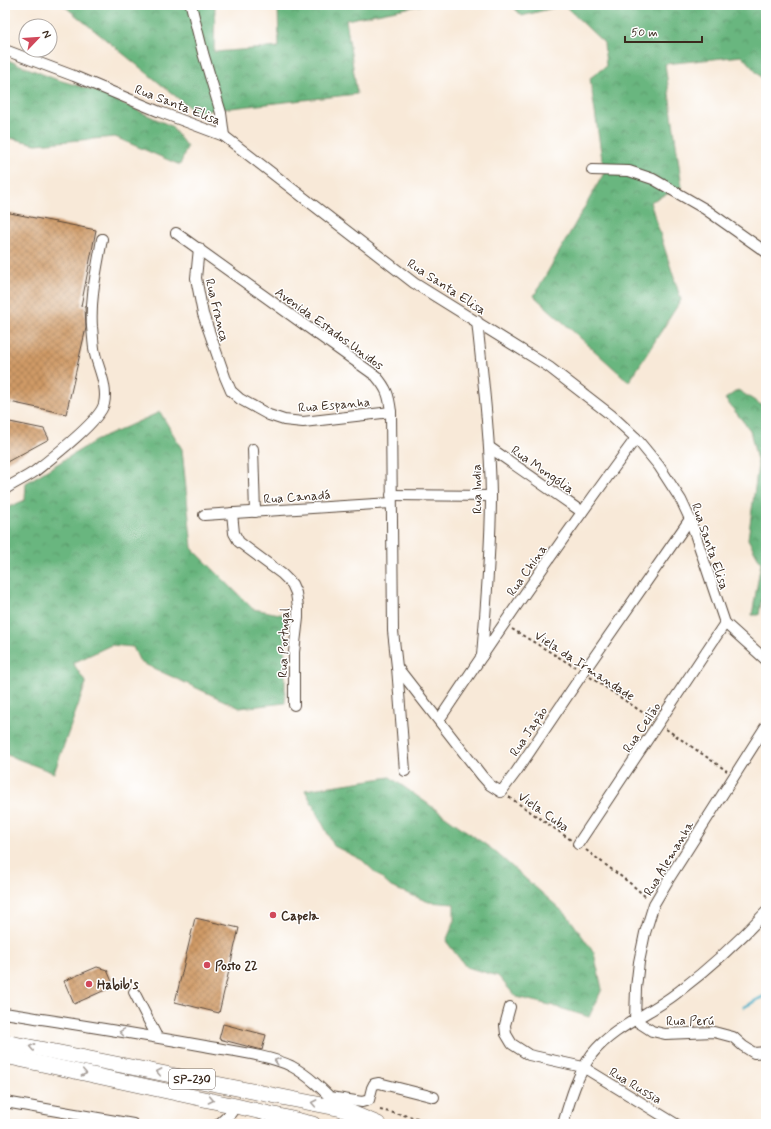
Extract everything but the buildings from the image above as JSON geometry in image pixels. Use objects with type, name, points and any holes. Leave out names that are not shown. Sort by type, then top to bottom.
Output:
[{"type":"highway","name":"SP-230","points":[[5,1042],[378,1117]]},
{"type":"highway","name":"SP-230","points":[[5,1056],[313,1124]]},
{"type":"street","points":[[191,5],[203,53],[221,113],[224,136]]},
{"type":"street","name":"Rua Santa Elisa","points":[[5,50],[224,136],[414,283],[549,367],[611,415],[636,438],[670,482],[681,500],[690,519],[725,624]]},
{"type":"street","points":[[592,170],[629,171],[653,179],[705,209],[766,252]]},
{"type":"street","name":"Avenida Estados Unidos","points":[[176,232],[376,376],[390,397],[393,631],[397,667]]},
{"type":"street","points":[[5,489],[33,473],[82,431],[98,414],[103,406],[105,394],[101,372],[95,354],[92,325],[92,296],[102,239]]},
{"type":"street","name":"Rua Franca","points":[[199,248],[196,278],[203,314],[225,377]]},
{"type":"street","name":"Rua India","points":[[478,322],[489,447],[491,496],[489,557],[482,656]]},
{"type":"street","name":"Rua Espanha","points":[[225,377],[231,391],[240,399],[269,415],[284,420],[303,422],[391,412]]},
{"type":"street","name":"Rua China","points":[[439,720],[582,512],[636,438]]},
{"type":"street","name":"Rua Mongólia","points":[[489,447],[582,512]]},
{"type":"street","points":[[253,449],[255,512]]},
{"type":"street","name":"Rua Canadá","points":[[204,515],[255,512],[391,499],[491,496]]},
{"type":"street","name":"Rua Portugal","points":[[232,513],[234,533],[240,542],[247,549],[282,574],[292,584],[296,593],[298,618],[294,652],[294,705]]},
{"type":"street","name":"Rua Japão","points":[[501,792],[690,519]]},
{"type":"street","points":[[725,624],[766,660]]},
{"type":"street","name":"Rua Ceilão","points":[[578,844],[725,624]]},
{"type":"street","points":[[397,667],[482,776],[490,785],[501,792]]},
{"type":"street","points":[[397,667],[405,771]]},
{"type":"street","name":"Rua Alemanha","points":[[635,1020],[636,988],[639,962],[645,933],[654,904],[766,726]]},
{"type":"street","points":[[563,1124],[583,1067],[604,1041],[678,993],[744,936],[766,912]]},
{"type":"street","points":[[134,992],[157,1037]]},
{"type":"street","name":"Rua Russia","points":[[510,1007],[505,1025],[506,1034],[512,1044],[529,1055],[583,1067],[676,1124]]},
{"type":"street","points":[[5,1013],[157,1037],[260,1056],[290,1065],[310,1080],[342,1109]]},
{"type":"street","name":"Rua Perú","points":[[635,1020],[652,1031],[664,1034],[714,1032],[733,1037],[743,1046],[754,1052],[766,1052]]},
{"type":"street","points":[[330,1097],[362,1102],[369,1100],[374,1084],[379,1083],[434,1098]]},
{"type":"street","points":[[5,1102],[133,1124]]},
{"type":"street","points":[[219,1124],[236,1106]]},
{"type":"path","name":"Viela da Irmandade","points":[[504,624],[583,673],[735,776]]},
{"type":"path","name":"Viela Cuba","points":[[501,792],[578,844],[631,884],[654,904]]},
{"type":"path","points":[[378,1117],[445,1124]]},
{"type":"green space","points":[[63,5],[215,5],[214,52],[279,47],[278,5],[422,5],[346,20],[357,94],[195,112]]},
{"type":"green space","points":[[511,5],[564,5],[522,16]]},
{"type":"green space","points":[[564,5],[766,5],[766,83],[742,56],[665,64],[682,187],[650,202],[681,300],[629,382],[534,296],[604,173],[590,78],[606,66],[604,43]]},
{"type":"green space","points":[[5,59],[55,79],[96,91],[171,126],[187,147],[180,165],[115,137],[36,144],[5,137]]},
{"type":"green space","points":[[738,390],[766,408],[766,574],[759,615],[752,615],[761,563],[748,539],[758,465],[750,430],[725,399]]},
{"type":"green space","points":[[160,412],[182,449],[192,548],[253,609],[285,615],[285,703],[240,708],[140,662],[133,647],[111,645],[73,663],[86,683],[54,773],[5,754],[5,509],[25,500],[26,483],[95,441]]},
{"type":"green space","points":[[390,777],[493,850],[568,916],[594,953],[602,989],[589,1017],[550,1005],[516,997],[498,976],[466,967],[446,941],[454,922],[454,904],[429,902],[391,887],[362,860],[334,846],[305,790]]},
{"type":"waterway","points":[[744,1007],[766,995]]},
{"type":"place","name":"Capela","points":[[273,915]]},
{"type":"place","name":"Posto 22","points":[[207,965]]},
{"type":"place","name":"Habib's","points":[[89,984]]}]
